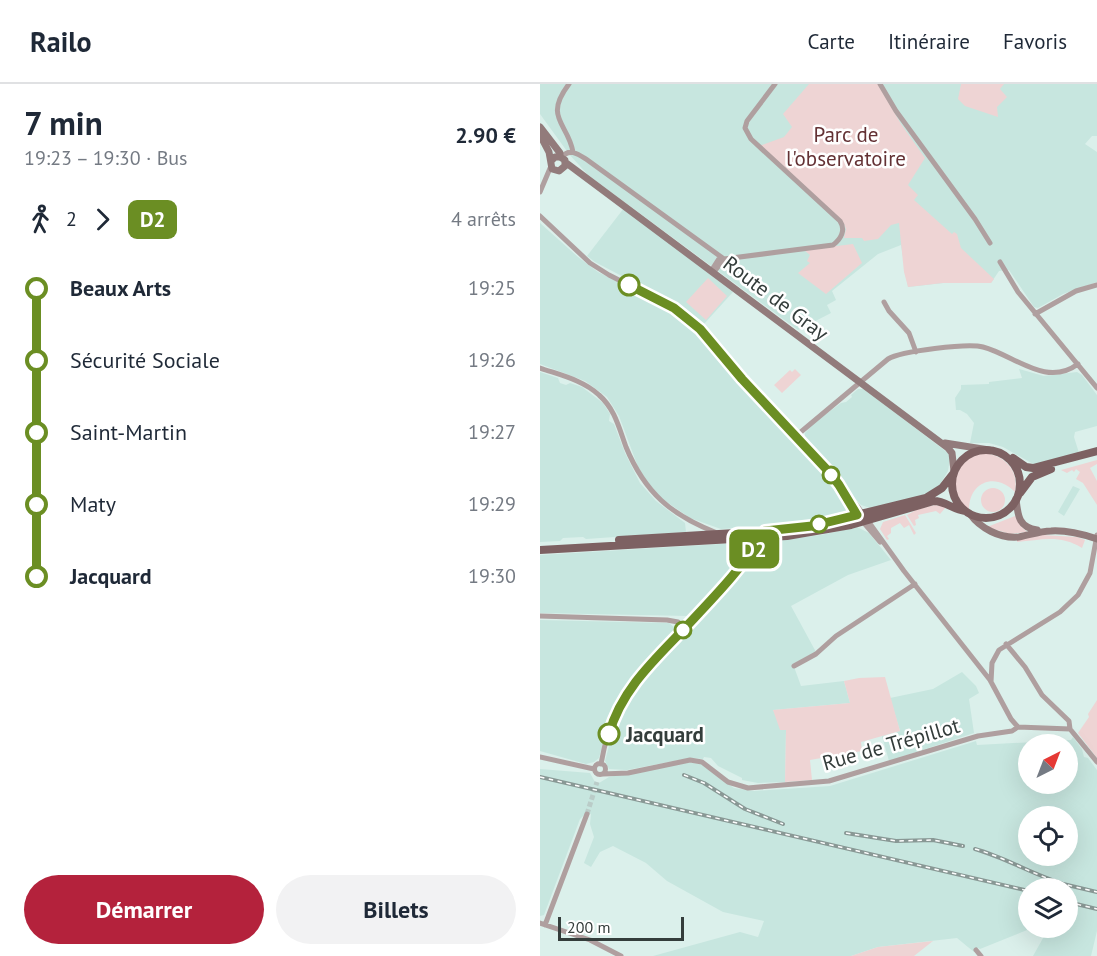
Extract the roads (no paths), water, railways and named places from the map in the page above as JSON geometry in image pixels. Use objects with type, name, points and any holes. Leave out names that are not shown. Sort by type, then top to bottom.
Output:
[{"type":"main road","name":"Route de Gray","points":[[540,128],[563,159],[592,182],[864,380],[940,442],[952,453],[953,472]]},
{"type":"main road","points":[[540,135],[549,152],[551,163],[554,170],[559,171],[565,168],[563,159],[555,157],[551,163]]},
{"type":"main road","name":"Route de Gray","points":[[559,171],[576,174],[592,182]]},
{"type":"main road","name":"Route de Gray","points":[[940,442],[989,450]]},
{"type":"main road","points":[[863,518],[926,498],[942,488],[959,462],[968,454],[978,450],[1004,454],[1026,467],[1033,468],[1097,451]]},
{"type":"main road","points":[[1004,454],[1013,463],[1019,475],[1017,513],[1021,522],[1028,528],[1097,538]]},
{"type":"main road","points":[[540,550],[741,540],[863,518],[934,501],[983,518],[996,516],[1008,510],[1028,482],[1038,474],[1097,457]]},
{"type":"main road","points":[[953,472],[952,492],[957,503],[976,522],[1006,536],[1018,537],[1043,531]]},
{"type":"main road","points":[[540,545],[718,533],[765,536]]},
{"type":"street","points":[[569,84],[560,97],[557,115],[560,125],[571,141],[573,152]]},
{"type":"street","points":[[573,152],[586,159],[722,258],[828,246],[838,242],[843,229],[840,221],[751,140],[745,129],[747,121],[776,84]]},
{"type":"street","points":[[880,84],[896,111],[990,243]]},
{"type":"street","points":[[563,159],[573,152]]},
{"type":"street","points":[[540,192],[551,163]]},
{"type":"street","points":[[545,183],[559,171]]},
{"type":"street","points":[[540,216],[585,259],[667,304],[700,329],[742,379],[839,485],[991,682],[1011,719],[1018,727]]},
{"type":"street","points":[[714,270],[722,258]]},
{"type":"street","points":[[1000,262],[1018,292],[1035,314],[1097,387]]},
{"type":"street","points":[[1035,314],[1076,291],[1097,285]]},
{"type":"street","points":[[884,302],[909,333],[916,352]]},
{"type":"street","points":[[796,436],[892,356],[901,353],[946,347],[977,346],[1034,370],[1046,372],[1069,370],[1078,364]]},
{"type":"street","points":[[540,368],[580,383],[599,395],[614,414],[640,476],[660,501],[678,515],[718,533]]},
{"type":"street","points":[[597,782],[616,712],[625,695],[755,553],[765,536]]},
{"type":"street","points":[[991,682],[995,657],[1006,644],[1060,612],[1078,595],[1090,573],[1097,538]]},
{"type":"street","points":[[741,540],[746,544],[748,558]]},
{"type":"street","points":[[794,666],[816,654],[836,636],[915,584]]},
{"type":"street","points":[[540,616],[668,620],[678,622],[685,628]]},
{"type":"street","points":[[1006,644],[1042,695],[1069,721],[1070,729],[1097,762]]},
{"type":"street","name":"Rue de Trépillot","points":[[602,770],[614,774],[690,760],[708,765],[728,782],[748,788],[837,779],[978,736],[1012,731],[1018,727],[1070,729]]},
{"type":"street","points":[[540,757],[594,769],[597,765],[602,770]]},
{"type":"street","points":[[588,814],[543,924],[590,940],[621,956]]},
{"type":"street","points":[[976,950],[981,956]]},
{"type":"tunnel","points":[[587,814],[597,782]]},
{"type":"railway","points":[[684,775],[704,783],[745,809],[783,824]]},
{"type":"railway","points":[[540,777],[1018,888]]},
{"type":"railway","points":[[846,833],[896,841],[933,840],[963,846]]},
{"type":"railway","points":[[975,849],[1047,878]]},
{"type":"railway","points":[[1078,888],[1097,892]]},
{"type":"railway","points":[[1078,904],[1097,909]]},
{"type":"place","name":"Jacquard","points":[[609,734]]},
{"type":"park label","name":"Parc de l'observatoire","points":[[846,146]]}]
